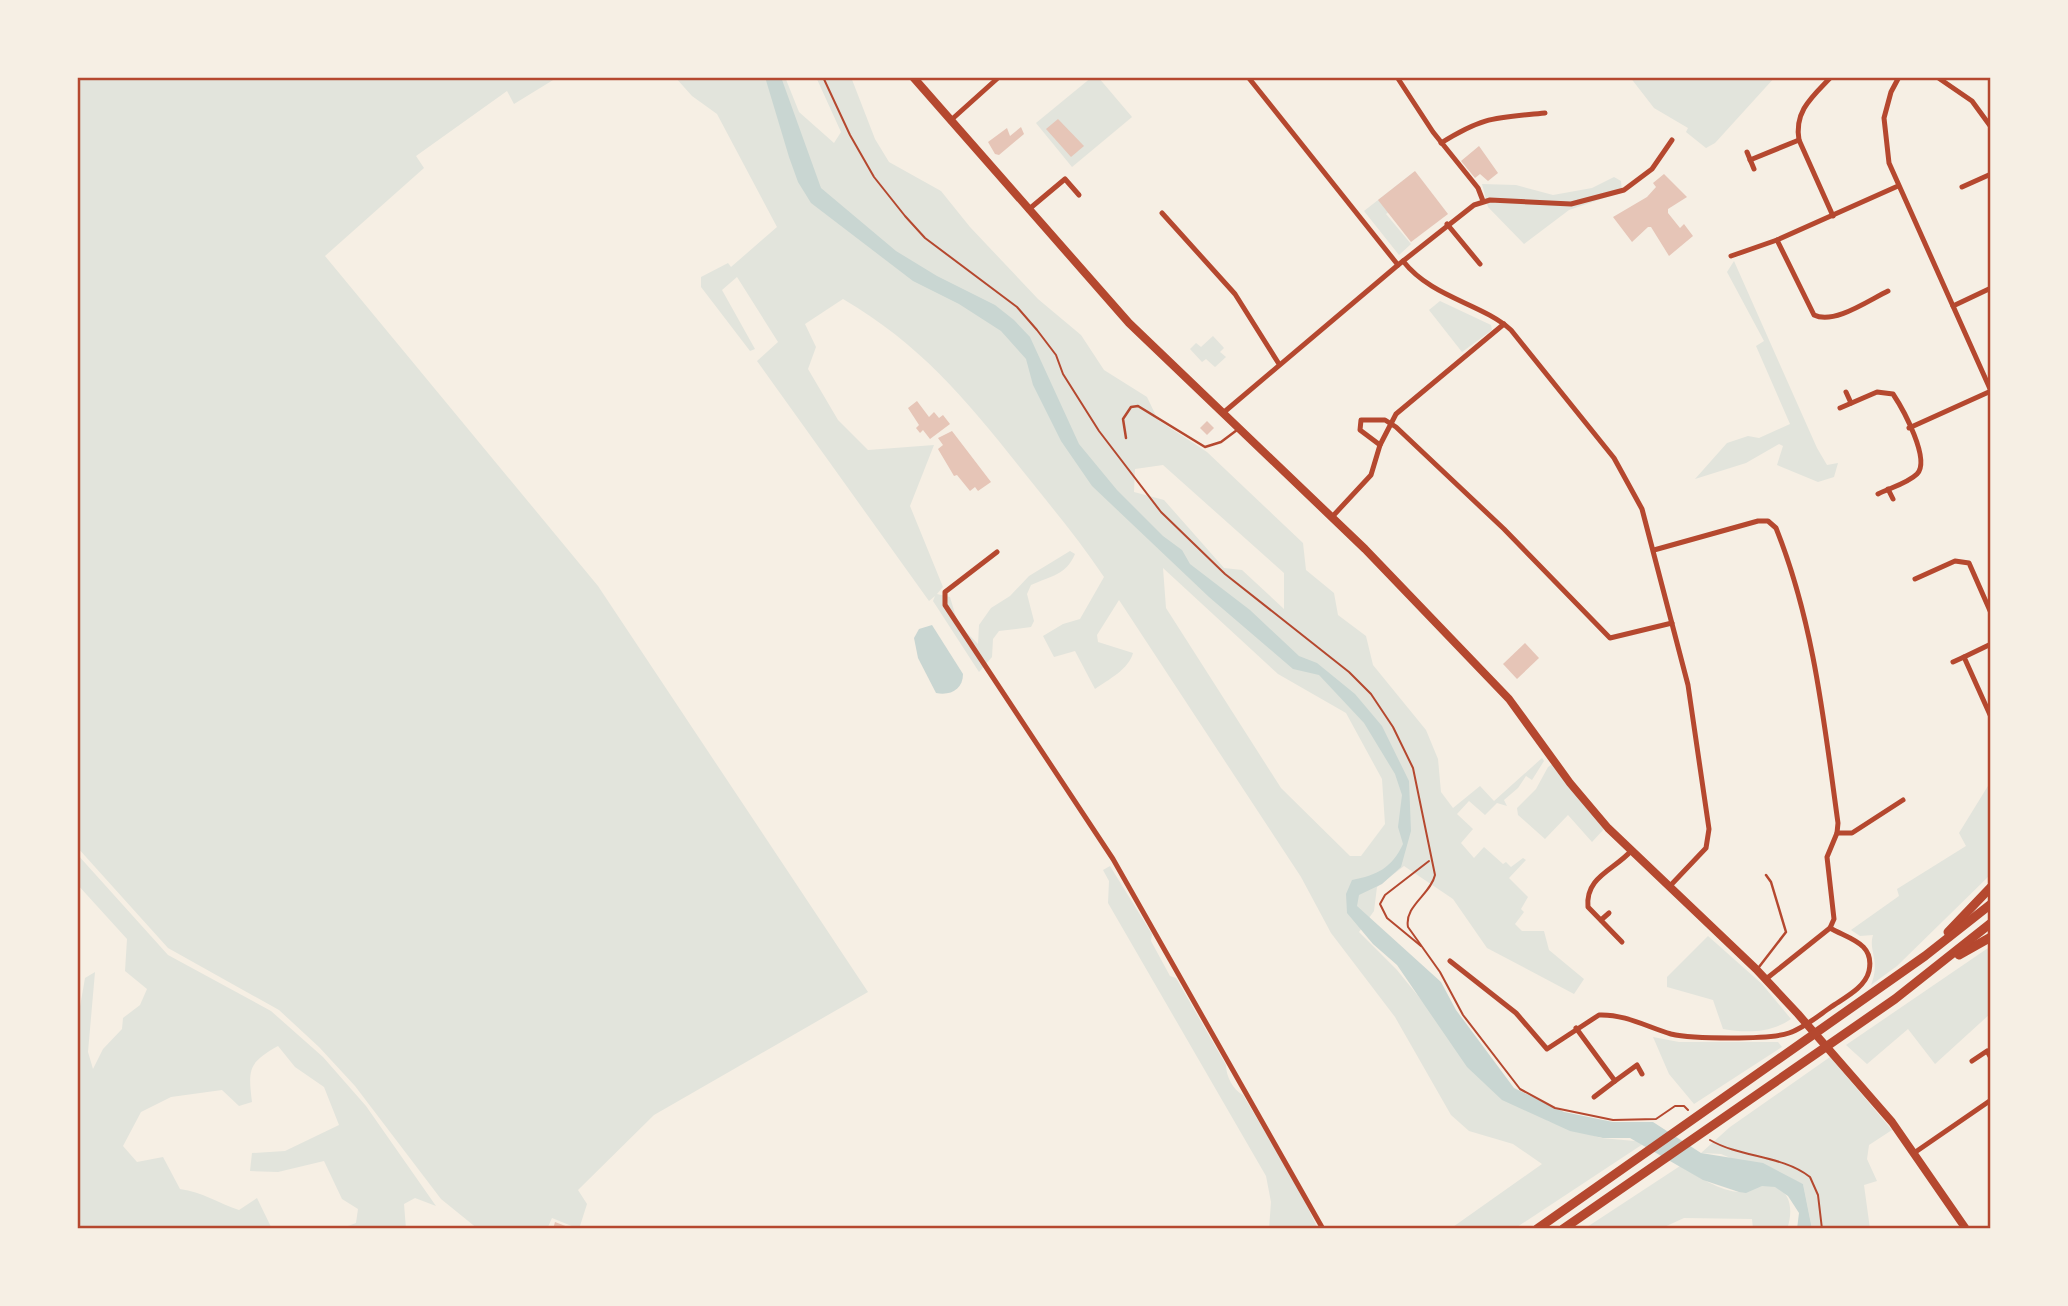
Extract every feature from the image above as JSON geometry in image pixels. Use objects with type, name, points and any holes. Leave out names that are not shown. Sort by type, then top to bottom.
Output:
[{"type":"highway","points":[[1925,956],[1991,887]]},
{"type":"highway","points":[[1538,1229],[1769,1068],[1925,956],[1991,904]]},
{"type":"highway","points":[[1563,1229],[1935,969],[1991,923]]},
{"type":"highway","points":[[1935,969],[1991,937]]},
{"type":"main road","points":[[913,77],[1129,323],[1332,517],[1509,699],[1584,801],[1631,851],[1756,969],[1798,1014],[1840,1061],[1914,1153],[1966,1229]]},
{"type":"street","points":[[950,121],[999,77]]},
{"type":"street","points":[[1248,77],[1400,263],[1448,297],[1504,324],[1622,470],[1642,509],[1691,702],[1710,836],[1706,848],[1668,887]]},
{"type":"street","points":[[1397,77],[1441,144],[1478,188],[1483,201]]},
{"type":"street","points":[[1831,77],[1802,108],[1797,128],[1799,140],[1833,216]]},
{"type":"street","points":[[1899,77],[1887,105],[1883,133],[1889,163],[1991,391],[1909,428]]},
{"type":"street","points":[[1937,77],[1972,101],[1991,127]]},
{"type":"street","points":[[1441,144],[1472,123],[1489,118],[1545,113]]},
{"type":"street","points":[[1223,413],[1447,224],[1483,201],[1571,204],[1624,190],[1652,169],[1672,139]]},
{"type":"street","points":[[1750,160],[1799,140]]},
{"type":"street","points":[[1747,152],[1754,169]]},
{"type":"street","points":[[1962,187],[1991,174]]},
{"type":"street","points":[[1966,176],[1970,183]]},
{"type":"street","points":[[1028,210],[1065,179],[1079,195]]},
{"type":"street","points":[[1731,256],[1777,240],[1898,186]]},
{"type":"street","points":[[1163,214],[1235,294],[1279,364]]},
{"type":"street","points":[[1447,224],[1480,264]]},
{"type":"street","points":[[1777,240],[1814,316],[1821,319],[1833,316],[1888,291]]},
{"type":"street","points":[[1953,306],[1991,288]]},
{"type":"street","points":[[1332,517],[1371,475],[1390,422],[1504,324]]},
{"type":"street","points":[[1846,392],[1851,403]]},
{"type":"street","points":[[1840,408],[1877,392],[1893,394],[1922,455],[1920,471],[1878,494]]},
{"type":"street","points":[[1380,445],[1360,430],[1359,422],[1366,418],[1390,422],[1504,529],[1607,636],[1614,639],[1672,623]]},
{"type":"street","points":[[1888,489],[1893,499]]},
{"type":"street","points":[[1654,550],[1758,521],[1768,521],[1776,528],[1795,579],[1814,652],[1837,833],[1827,857],[1834,919],[1830,928],[1766,979]]},
{"type":"street","points":[[997,552],[945,592],[945,605],[1113,859],[1323,1229]]},
{"type":"street","points":[[1915,579],[1955,561],[1969,563],[1991,613]]},
{"type":"street","points":[[1953,662],[1991,645]]},
{"type":"street","points":[[1964,657],[1991,717]]},
{"type":"street","points":[[1837,833],[1852,833],[1903,800]]},
{"type":"street","points":[[1622,942],[1588,907],[1590,888],[1604,872],[1631,851]]},
{"type":"street","points":[[1601,920],[1609,913]]},
{"type":"street","points":[[1450,961],[1516,1013],[1547,1049],[1591,1018],[1606,1015],[1680,1036],[1768,1036],[1791,1032],[1840,1001],[1861,985],[1867,975],[1870,961],[1866,949],[1856,940],[1830,928]]},
{"type":"street","points":[[1576,1028],[1615,1081]]},
{"type":"street","points":[[1972,1061],[1987,1051],[1991,1058]]},
{"type":"street","points":[[1594,1097],[1637,1065],[1642,1074]]},
{"type":"street","points":[[1914,1153],[1991,1100]]},
{"type":"lane","points":[[1126,438],[1123,419],[1131,407],[1138,406],[1205,447],[1221,442],[1238,429]]},
{"type":"lane","points":[[1756,969],[1786,932],[1772,882],[1766,875]]},
{"type":"path","points":[[823,77],[850,135],[874,177],[925,237],[1009,300],[1037,330],[1056,355],[1063,374],[1098,431],[1161,512],[1225,574],[1328,655],[1371,694],[1404,746],[1417,782],[1434,870],[1434,880],[1407,917],[1408,927],[1463,1015],[1520,1089],[1555,1108],[1613,1120],[1656,1119],[1675,1106],[1684,1106],[1691,1114]]},
{"type":"path","points":[[1424,949],[1387,918],[1380,904],[1385,895],[1430,859]]},
{"type":"path","points":[[1704,1132],[1711,1140],[1729,1150],[1789,1165],[1811,1177],[1818,1195],[1822,1229]]},
{"type":"shaded area","points":[[77,77],[558,77],[514,104],[507,91],[416,156],[424,168],[325,256],[598,586],[868,992],[654,1115],[578,1190],[587,1204],[579,1229],[552,1218],[547,1229],[478,1229],[441,1199],[355,1086],[319,1047],[279,1010],[168,948],[77,847]]},
{"type":"shaded area","points":[[675,77],[785,77],[799,112],[834,143],[841,132],[816,77],[851,77],[875,139],[889,162],[941,191],[970,227],[1038,299],[1081,335],[1104,370],[1147,397],[1158,420],[1207,452],[1303,543],[1306,570],[1334,593],[1338,615],[1366,636],[1373,665],[1426,730],[1438,759],[1441,792],[1453,808],[1480,786],[1494,801],[1542,758],[1544,761],[1532,780],[1526,776],[1518,788],[1504,800],[1507,806],[1497,803],[1485,815],[1469,801],[1457,814],[1473,829],[1461,843],[1474,858],[1484,847],[1503,864],[1506,862],[1511,867],[1523,858],[1526,860],[1509,878],[1528,897],[1521,909],[1524,912],[1515,924],[1522,931],[1544,931],[1549,950],[1584,979],[1574,994],[1487,948],[1453,899],[1404,866],[1377,887],[1374,911],[1359,932],[1397,970],[1453,1039],[1548,1121],[1601,1138],[1646,1142],[1514,1229],[1450,1229],[1542,1164],[1513,1144],[1469,1131],[1451,1115],[1395,1017],[1331,933],[1301,877],[1119,600],[1097,635],[1098,642],[1133,653],[1123,669],[1095,689],[1075,651],[1054,657],[1043,636],[1063,624],[1080,619],[1104,577],[1076,538],[964,400],[921,356],[843,299],[805,324],[816,347],[808,369],[838,420],[868,450],[934,445],[910,506],[943,587],[937,594],[950,597],[958,624],[978,644],[979,625],[991,608],[1010,596],[1029,576],[1070,551],[1075,554],[1062,571],[1031,585],[1027,594],[1034,621],[1031,627],[999,631],[993,639],[992,657],[979,672],[933,601],[935,596],[929,601],[757,361],[778,342],[737,277],[722,290],[755,349],[750,351],[701,287],[701,277],[728,263],[731,267],[777,227],[717,114],[692,96]],"holes":[[[1163,465],[1284,573],[1284,609],[1242,570],[1224,568],[1164,500],[1134,492],[1135,469]],[[1163,568],[1278,674],[1346,713],[1382,779],[1385,824],[1361,856],[1350,856],[1281,788],[1166,608]]]},
{"type":"shaded area","points":[[765,77],[781,77],[821,188],[896,251],[937,276],[995,305],[1014,320],[1030,337],[1079,444],[1117,490],[1163,536],[1182,550],[1190,564],[1250,610],[1299,656],[1317,663],[1355,694],[1382,726],[1409,781],[1411,831],[1401,867],[1382,884],[1359,895],[1357,906],[1441,982],[1456,1010],[1514,1088],[1564,1112],[1613,1122],[1653,1122],[1701,1153],[1763,1163],[1803,1184],[1812,1229],[1797,1229],[1799,1213],[1788,1196],[1775,1187],[1762,1186],[1746,1193],[1739,1192],[1703,1180],[1630,1138],[1603,1138],[1570,1131],[1502,1100],[1467,1067],[1397,965],[1373,944],[1347,913],[1346,894],[1352,880],[1369,876],[1389,865],[1403,844],[1398,827],[1402,795],[1395,774],[1364,723],[1319,675],[1293,669],[1209,597],[1092,486],[1061,441],[1033,385],[1026,359],[1001,331],[959,304],[913,281],[811,203],[798,182]]},
{"type":"shaded area","points":[[1092,77],[1098,77],[1132,117],[1072,167],[1036,123]]},
{"type":"shaded area","points":[[1630,77],[1775,77],[1715,143],[1706,148],[1686,132],[1688,128],[1654,108]]},
{"type":"shaded area","points":[[1414,172],[1423,183],[1386,214],[1411,244],[1399,255],[1364,211]]},
{"type":"shaded area","points":[[1614,177],[1621,181],[1622,192],[1569,210],[1524,244],[1488,207],[1482,184],[1516,185],[1553,195],[1592,188]]},
{"type":"shaded area","points":[[1734,261],[1817,448],[1827,465],[1838,463],[1834,477],[1818,482],[1777,465],[1783,446],[1779,444],[1746,463],[1695,479],[1727,443],[1748,436],[1759,438],[1790,424],[1756,346],[1764,341],[1727,272]]},
{"type":"shaded area","points":[[1440,301],[1491,325],[1492,330],[1462,352],[1429,310]]},
{"type":"shaded area","points":[[1213,336],[1224,348],[1220,352],[1226,357],[1215,367],[1206,359],[1202,362],[1190,349],[1196,343],[1201,347]]},
{"type":"shaded area","points":[[932,625],[963,674],[961,684],[947,693],[936,693],[918,658],[914,638],[919,629]]},
{"type":"shaded area","points":[[1554,763],[1604,829],[1592,842],[1568,815],[1545,839],[1518,815],[1517,808],[1536,789],[1548,767]]},
{"type":"shaded area","points":[[1991,781],[1991,874],[1897,966],[1871,985],[1875,969],[1873,935],[1860,936],[1851,930],[1899,896],[1897,889],[1966,846],[1959,833]]},
{"type":"shaded area","points":[[77,854],[168,955],[271,1011],[323,1057],[366,1106],[436,1206],[415,1198],[404,1204],[406,1229],[340,1229],[356,1223],[358,1209],[342,1199],[324,1161],[278,1172],[250,1171],[252,1153],[285,1151],[339,1125],[324,1087],[295,1067],[278,1046],[261,1057],[252,1068],[252,1102],[239,1106],[222,1090],[171,1097],[141,1112],[123,1146],[137,1162],[163,1157],[180,1189],[239,1210],[257,1198],[272,1229],[77,1229],[77,1024],[85,978],[95,972],[88,1052],[93,1069],[103,1049],[122,1029],[123,1018],[140,1005],[147,989],[125,971],[127,939],[77,884]]},
{"type":"shaded area","points":[[1110,866],[1152,934],[1151,941],[1170,976],[1176,978],[1226,1065],[1231,1082],[1243,1095],[1299,1189],[1318,1229],[1269,1229],[1271,1202],[1266,1176],[1108,903],[1109,881],[1103,870]]},
{"type":"shaded area","points":[[1708,936],[1762,984],[1791,1019],[1758,1031],[1723,1029],[1713,1000],[1667,987],[1667,977]]},
{"type":"shaded area","points":[[1991,946],[1991,1013],[1935,1064],[1908,1029],[1867,1064],[1846,1045]]},
{"type":"shaded area","points":[[1653,1037],[1679,1042],[1778,1042],[1782,1047],[1694,1104],[1669,1074]]},
{"type":"shaded area","points":[[1830,1057],[1892,1130],[1869,1145],[1867,1159],[1877,1181],[1864,1185],[1870,1229],[1812,1229],[1803,1184],[1747,1161],[1740,1162],[1721,1154],[1701,1153],[1730,1127]]},
{"type":"shaded area","points":[[1680,1166],[1733,1191],[1743,1192],[1761,1186],[1778,1188],[1784,1192],[1790,1205],[1787,1229],[1753,1229],[1752,1219],[1684,1218],[1660,1229],[1584,1229]]},
{"type":"building","points":[[1058,119],[1084,146],[1071,157],[1046,129]]},
{"type":"building","points":[[1021,127],[1024,134],[999,155],[995,154],[988,142],[1007,128],[1010,136]]},
{"type":"building","points":[[1479,146],[1498,173],[1488,181],[1480,174],[1475,178],[1461,161]]},
{"type":"building","points":[[1415,171],[1448,214],[1411,242],[1378,200]]},
{"type":"building","points":[[1664,174],[1687,197],[1668,209],[1668,213],[1680,228],[1684,224],[1693,236],[1669,256],[1651,227],[1632,242],[1613,217],[1647,197],[1656,187],[1653,183]]},
{"type":"building","points":[[917,401],[929,417],[934,412],[939,418],[943,415],[950,424],[930,439],[923,430],[920,433],[916,428],[919,425],[908,408]]},
{"type":"building","points":[[1207,421],[1214,428],[1207,435],[1200,428]]},
{"type":"building","points":[[952,431],[991,482],[978,491],[975,487],[970,491],[957,475],[954,476],[938,449],[943,445],[938,438]]},
{"type":"building","points":[[1525,643],[1539,658],[1517,679],[1503,664]]},
{"type":"building","points":[[555,1222],[568,1227],[553,1229]]}]
